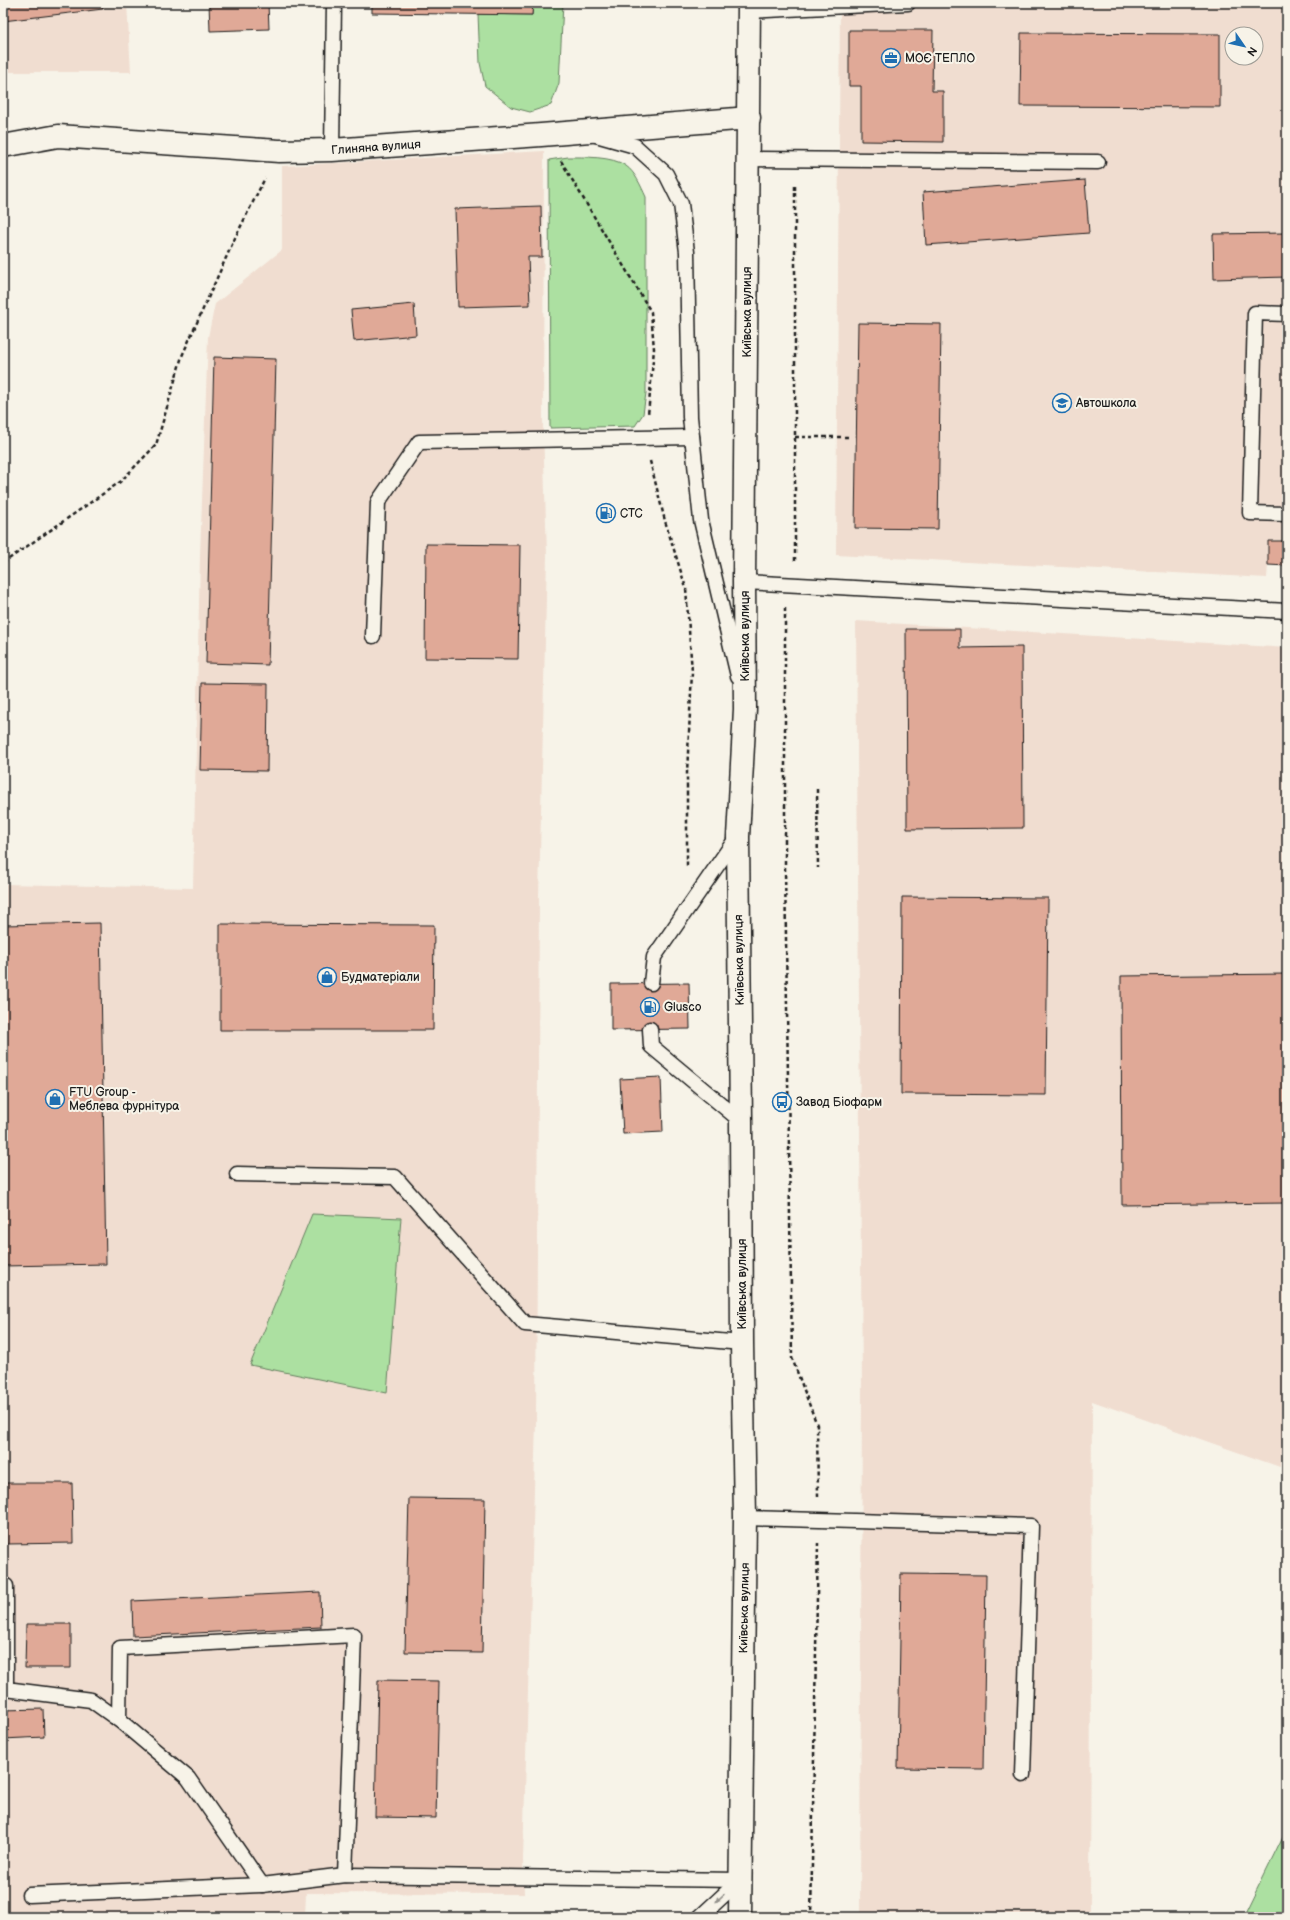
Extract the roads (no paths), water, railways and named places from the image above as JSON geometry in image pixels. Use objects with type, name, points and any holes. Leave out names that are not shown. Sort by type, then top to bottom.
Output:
[{"type":"main road","name":"Київська вулиця","points":[[740,1917],[745,1518],[742,1343],[742,1121],[738,837],[745,709],[744,582],[749,7]]},
{"type":"main road","name":"Глиняна вулиця","points":[[3,146],[58,136],[279,151],[332,150],[748,118]]},
{"type":"lane","points":[[332,150],[334,3]]},
{"type":"lane","points":[[749,7],[908,3]]},
{"type":"lane","points":[[580,131],[635,146],[666,174],[681,204],[687,252],[690,417],[701,520],[745,709]]},
{"type":"lane","points":[[748,159],[1098,162]]},
{"type":"lane","points":[[1287,314],[1255,313],[1250,513],[1287,514]]},
{"type":"lane","points":[[373,636],[378,502],[419,442],[692,437]]},
{"type":"lane","points":[[744,582],[795,586],[1287,611]]},
{"type":"lane","points":[[651,983],[654,957],[738,837]]},
{"type":"lane","points":[[650,1030],[651,1046],[742,1121]]},
{"type":"lane","points":[[237,1174],[395,1177],[525,1324],[742,1343]]},
{"type":"lane","points":[[745,1518],[1031,1526],[1024,1775]]},
{"type":"lane","points":[[6,1586],[6,1689],[91,1700],[119,1720],[188,1778],[262,1885]]},
{"type":"lane","points":[[119,1720],[120,1648],[354,1635],[345,1875]]},
{"type":"lane","points":[[29,1896],[262,1885],[345,1875],[740,1880]]},
{"type":"lane","points":[[700,1917],[740,1880]]},
{"type":"place","name":"МОЄ ТЕПЛО","points":[[891,58]]},
{"type":"place","name":"Автошкола","points":[[1062,403]]},
{"type":"place","name":"СТС","points":[[606,513]]},
{"type":"place","name":"Будматеріали","points":[[327,977]]},
{"type":"place","name":"Glusco","points":[[650,1007]]},
{"type":"place","name":"FTU Group - Меблева фурнітура","points":[[55,1099]]},
{"type":"place","name":"Завод Біофарм","points":[[782,1102]]}]
